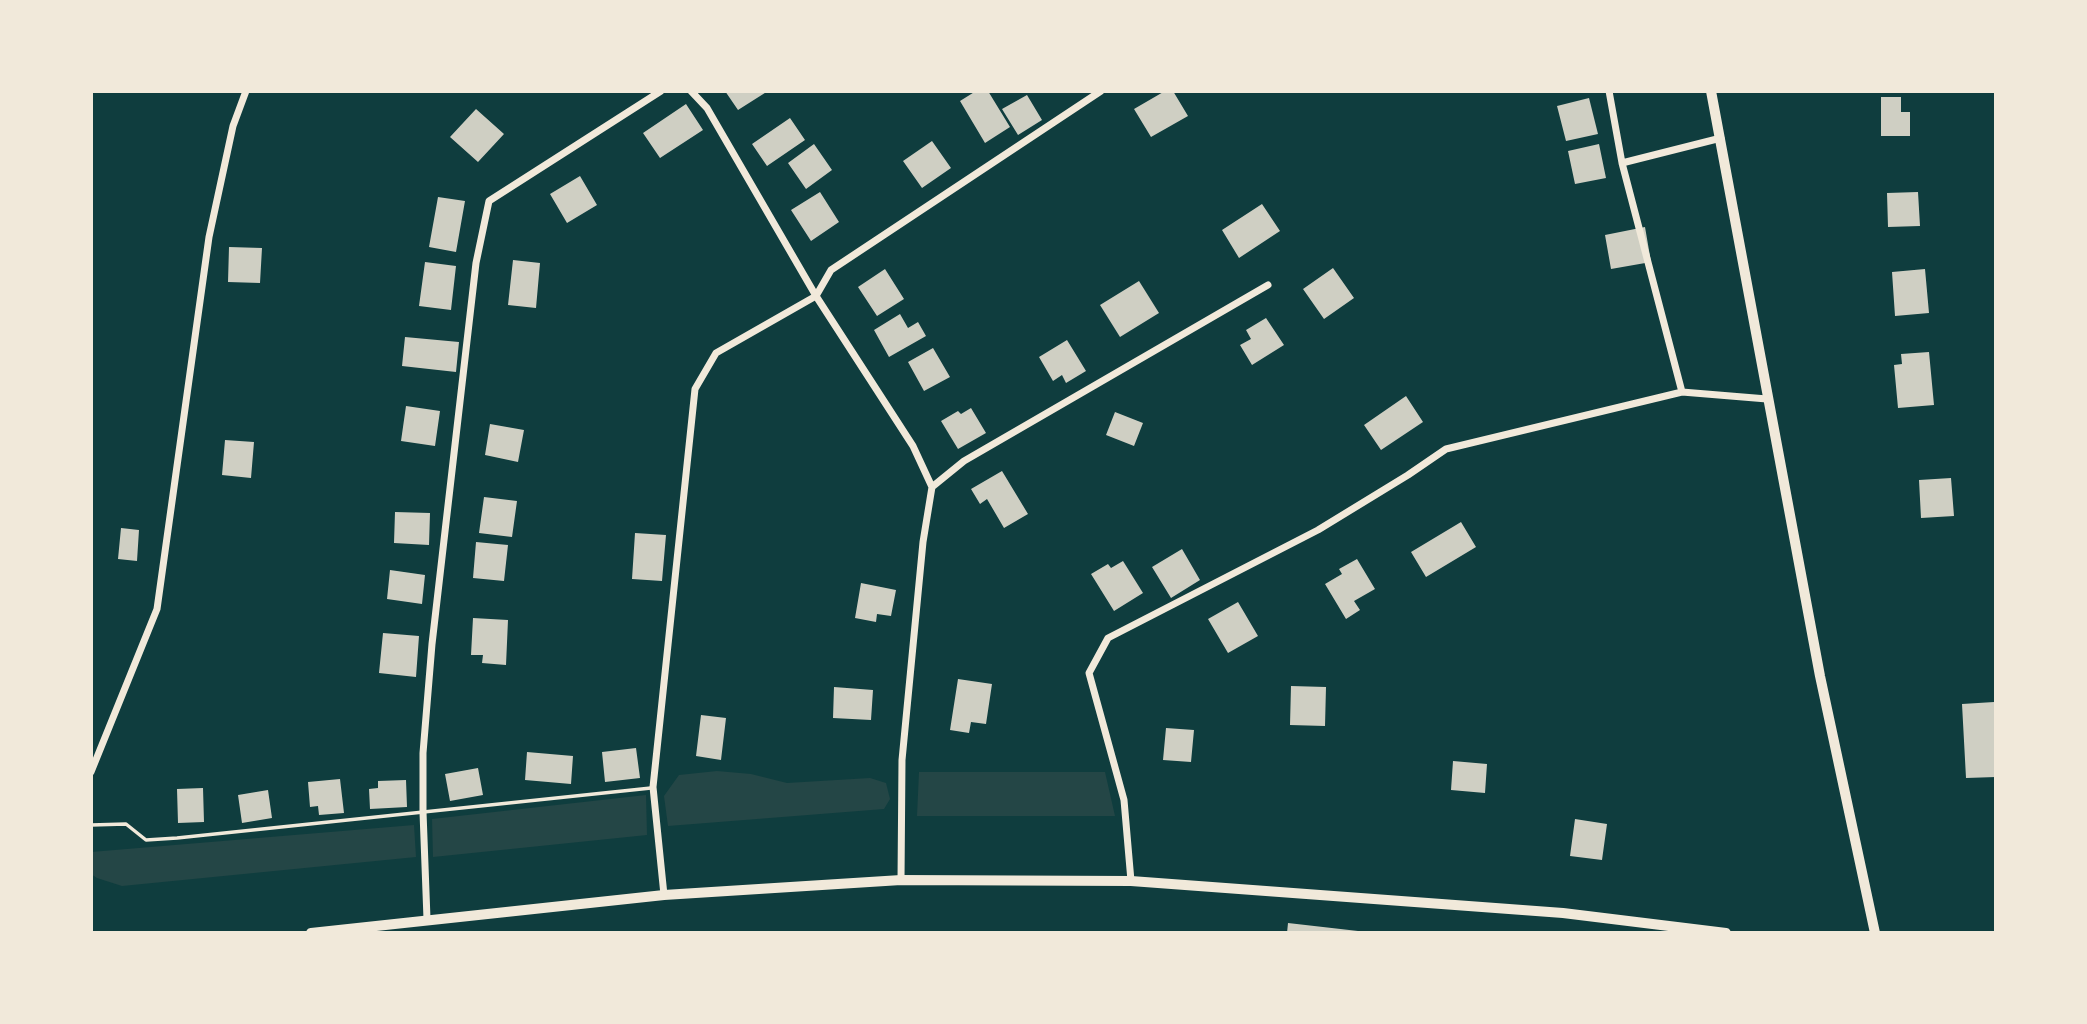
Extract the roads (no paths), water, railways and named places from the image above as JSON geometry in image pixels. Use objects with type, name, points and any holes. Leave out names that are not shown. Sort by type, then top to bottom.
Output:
[{"type":"street","points":[[91,772],[157,609],[209,237],[233,126],[247,91]]},
{"type":"street","points":[[427,919],[423,753],[432,644],[476,263],[489,201],[661,91]]},
{"type":"street","points":[[691,91],[707,108],[816,296],[913,446],[932,487],[923,542],[902,760],[901,880]]},
{"type":"street","points":[[664,895],[653,788],[695,389],[716,353],[816,296],[831,270],[1101,91]]},
{"type":"street","points":[[1609,91],[1622,163],[1682,392]]},
{"type":"street","points":[[1711,91],[1820,676],[1875,933]]},
{"type":"street","points":[[1622,163],[1721,138]]},
{"type":"street","points":[[932,487],[964,461],[1268,285]]},
{"type":"street","points":[[1131,881],[1124,800],[1089,673],[1108,638],[1318,530],[1446,449],[1682,392],[1767,399]]},
{"type":"street","points":[[311,933],[664,895],[901,880],[1131,881],[1563,913],[1659,929],[1726,933]]},
{"type":"lane","points":[[91,825],[126,824],[146,840],[653,788]]}]
